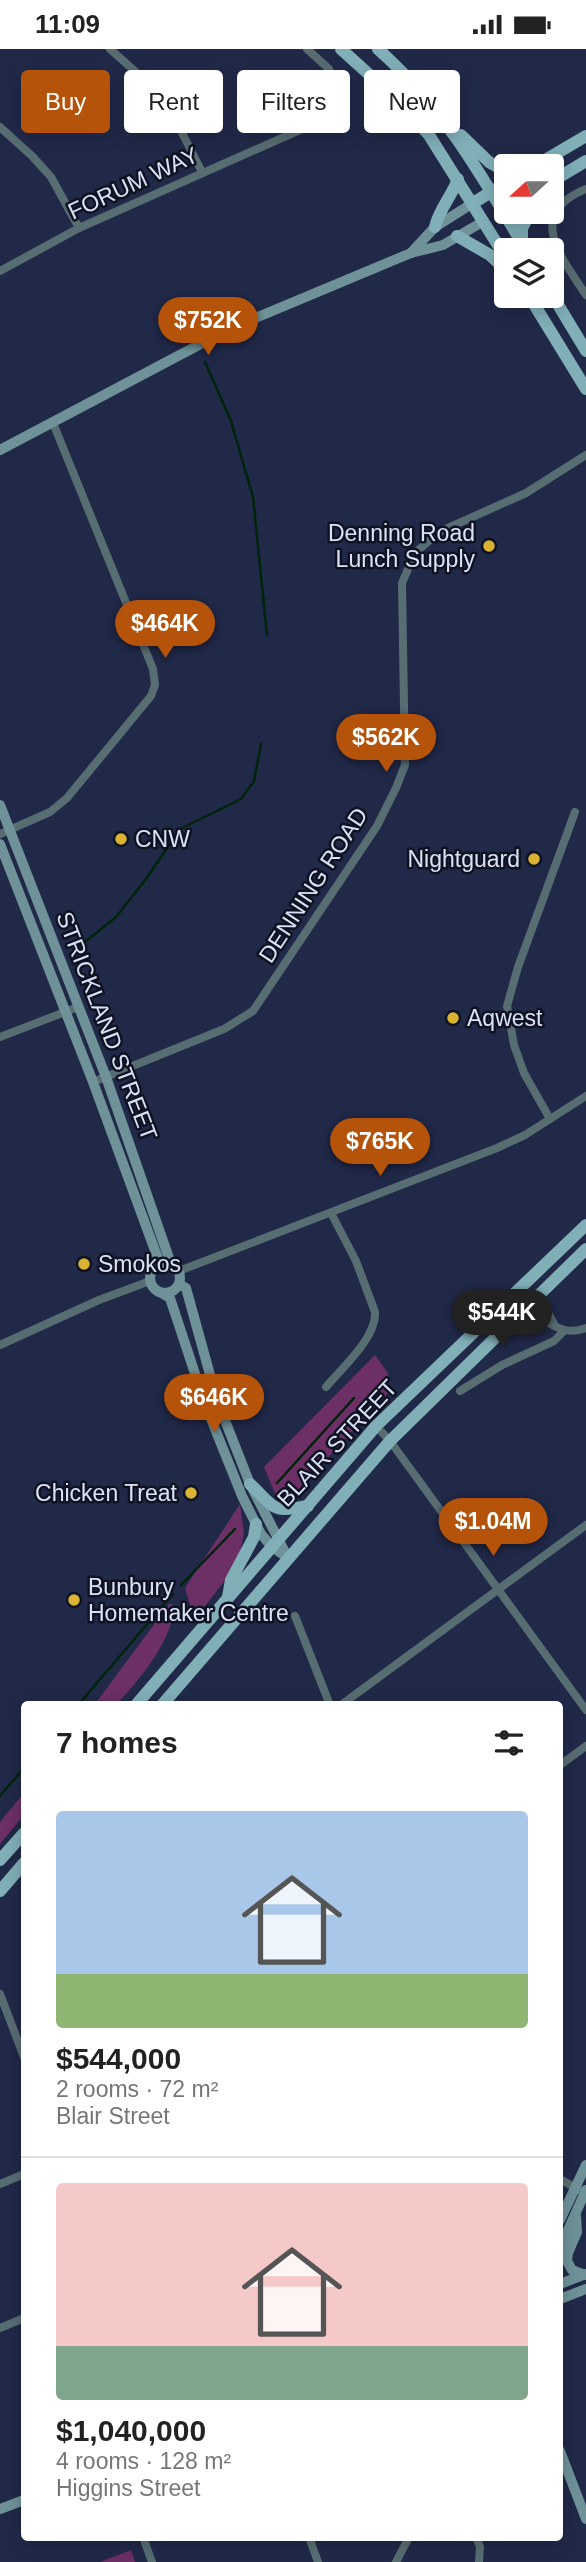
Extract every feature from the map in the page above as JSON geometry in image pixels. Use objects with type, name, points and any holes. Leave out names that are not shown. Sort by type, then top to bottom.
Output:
[{"type":"main road","points":[[341,49],[409,112],[438,147],[494,238]]},
{"type":"main road","points":[[378,49],[402,70]]},
{"type":"main road","points":[[454,133],[494,196]]},
{"type":"main road","points":[[459,133],[494,165]]},
{"type":"main road","points":[[555,154],[586,136]]},
{"type":"main road","points":[[564,175],[586,161]]},
{"type":"main road","points":[[435,227],[438,213],[453,191],[457,179]]},
{"type":"main road","points":[[473,203],[494,190]]},
{"type":"main road","points":[[484,221],[494,215]]},
{"type":"main road","points":[[457,236],[494,258]]},
{"type":"main road","points":[[536,308],[586,389]]},
{"type":"main road","points":[[560,308],[586,351]]},
{"type":"main road","name":"BLAIR STREET","points":[[139,1701],[376,1426],[586,1225]]},
{"type":"main road","name":"BLAIR STREET","points":[[165,1701],[390,1441],[586,1249]]},
{"type":"main road","points":[[250,1484],[274,1508],[289,1510],[308,1506]]},
{"type":"main road","points":[[228,1597],[231,1580],[254,1537],[256,1524]]},
{"type":"main road","points":[[0,1860],[21,1836]]},
{"type":"main road","points":[[0,1891],[21,1866]]},
{"type":"street","points":[[110,49],[155,89],[178,125],[202,172]]},
{"type":"street","name":"FORUM WAY","points":[[0,271],[79,228],[318,122],[329,111],[337,89],[329,69],[307,49]]},
{"type":"street","points":[[0,127],[33,156],[51,177],[79,228]]},
{"type":"street","points":[[586,189],[571,195],[561,205],[554,218],[552,234],[558,253],[586,295]]},
{"type":"street","points":[[411,253],[435,227],[473,203]]},
{"type":"street","points":[[0,450],[229,329],[411,253],[443,245],[484,221]]},
{"type":"street","points":[[5,832],[50,812],[67,798],[151,696],[155,685],[153,669],[53,423]]},
{"type":"street","name":"DENNING ROAD","points":[[93,1082],[224,1029],[253,1011],[377,826],[405,765],[402,583],[415,553],[439,532],[526,493],[586,455]]},
{"type":"street","name":"STRICKLAND STREET","points":[[0,805],[5,832],[106,1077],[170,1266]]},
{"type":"street","points":[[550,1119],[524,1073],[514,1045],[507,1006],[518,967],[575,812]]},
{"type":"street","name":"STRICKLAND STREET","points":[[0,844],[93,1082],[170,1266]]},
{"type":"street","points":[[0,1037],[78,1007]]},
{"type":"street","points":[[149,1281],[152,1270],[331,1213],[497,1148],[586,1096]]},
{"type":"street","points":[[326,1387],[370,1334],[375,1320],[375,1312],[356,1261],[331,1213]]},
{"type":"street","points":[[170,1266],[179,1284],[186,1288],[217,1400],[276,1542]]},
{"type":"street","points":[[149,1281],[156,1291],[170,1298],[205,1405],[256,1524],[276,1542],[288,1558]]},
{"type":"street","points":[[0,1345],[99,1300],[149,1281]]},
{"type":"street","points":[[163,1294],[175,1290],[179,1284]]},
{"type":"street","points":[[504,1306],[527,1297],[536,1299],[559,1329]]},
{"type":"street","points":[[514,1320],[524,1317],[544,1320],[573,1333],[586,1328]]},
{"type":"street","points":[[460,1391],[502,1365],[555,1341],[559,1329]]},
{"type":"street","points":[[376,1426],[390,1441],[586,1710]]},
{"type":"street","points":[[346,1701],[586,1525]]},
{"type":"street","points":[[295,1616],[328,1701]]},
{"type":"street","points":[[563,1763],[586,1746]]},
{"type":"street","points":[[0,1994],[21,2049]]},
{"type":"street","points":[[563,2242],[576,2216],[586,2165]]},
{"type":"street","points":[[0,2184],[21,2175]]},
{"type":"street","points":[[563,2180],[582,2190]]},
{"type":"street","points":[[563,2216],[582,2190]]},
{"type":"street","points":[[576,2216],[577,2232],[567,2261],[572,2270],[585,2275]]},
{"type":"street","points":[[563,2283],[585,2275]]},
{"type":"street","points":[[563,2298],[586,2289]]},
{"type":"street","points":[[0,2327],[21,2319]]},
{"type":"street","points":[[563,2459],[586,2519]]},
{"type":"street","points":[[0,2509],[21,2501]]},
{"type":"street","points":[[144,2541],[152,2562]]},
{"type":"street","points":[[310,2541],[318,2562]]},
{"type":"street","points":[[396,2562],[407,2541]]},
{"type":"street","points":[[478,2541],[480,2562]]},
{"type":"shaded area","points":[[375,1355],[388,1373],[388,1393],[281,1508],[264,1467]]},
{"type":"shaded area","points":[[240,1504],[244,1534],[237,1565],[191,1624],[191,1608],[185,1588]]},
{"type":"shaded area","points":[[170,1603],[175,1607],[172,1621],[161,1647],[145,1671],[120,1701],[97,1701]]},
{"type":"shaded area","points":[[21,1797],[21,1819],[0,1844],[0,1822]]},
{"type":"shaded area","points":[[131,2550],[135,2562],[100,2562]]},
{"type":"waterway","points":[[205,362],[231,421],[253,497],[267,635]]},
{"type":"waterway","points":[[70,954],[116,917],[180,829],[241,799],[254,781],[261,744]]},
{"type":"waterway","points":[[277,1483],[354,1398]]},
{"type":"waterway","points":[[181,1585],[235,1529]]},
{"type":"waterway","points":[[81,1701],[173,1594]]},
{"type":"waterway","points":[[0,1796],[21,1772]]},
{"type":"place","name":"Denning Road Lunch Supply","points":[[489,546]]},
{"type":"place","name":"CNW","points":[[121,839]]},
{"type":"place","name":"Nightguard","points":[[534,859]]},
{"type":"place","name":"Aqwest","points":[[453,1018]]},
{"type":"place","name":"Smokos","points":[[84,1264]]},
{"type":"place","name":"Chicken Treat","points":[[191,1493]]},
{"type":"place","name":"Bunbury Homemaker Centre","points":[[74,1600]]}]
